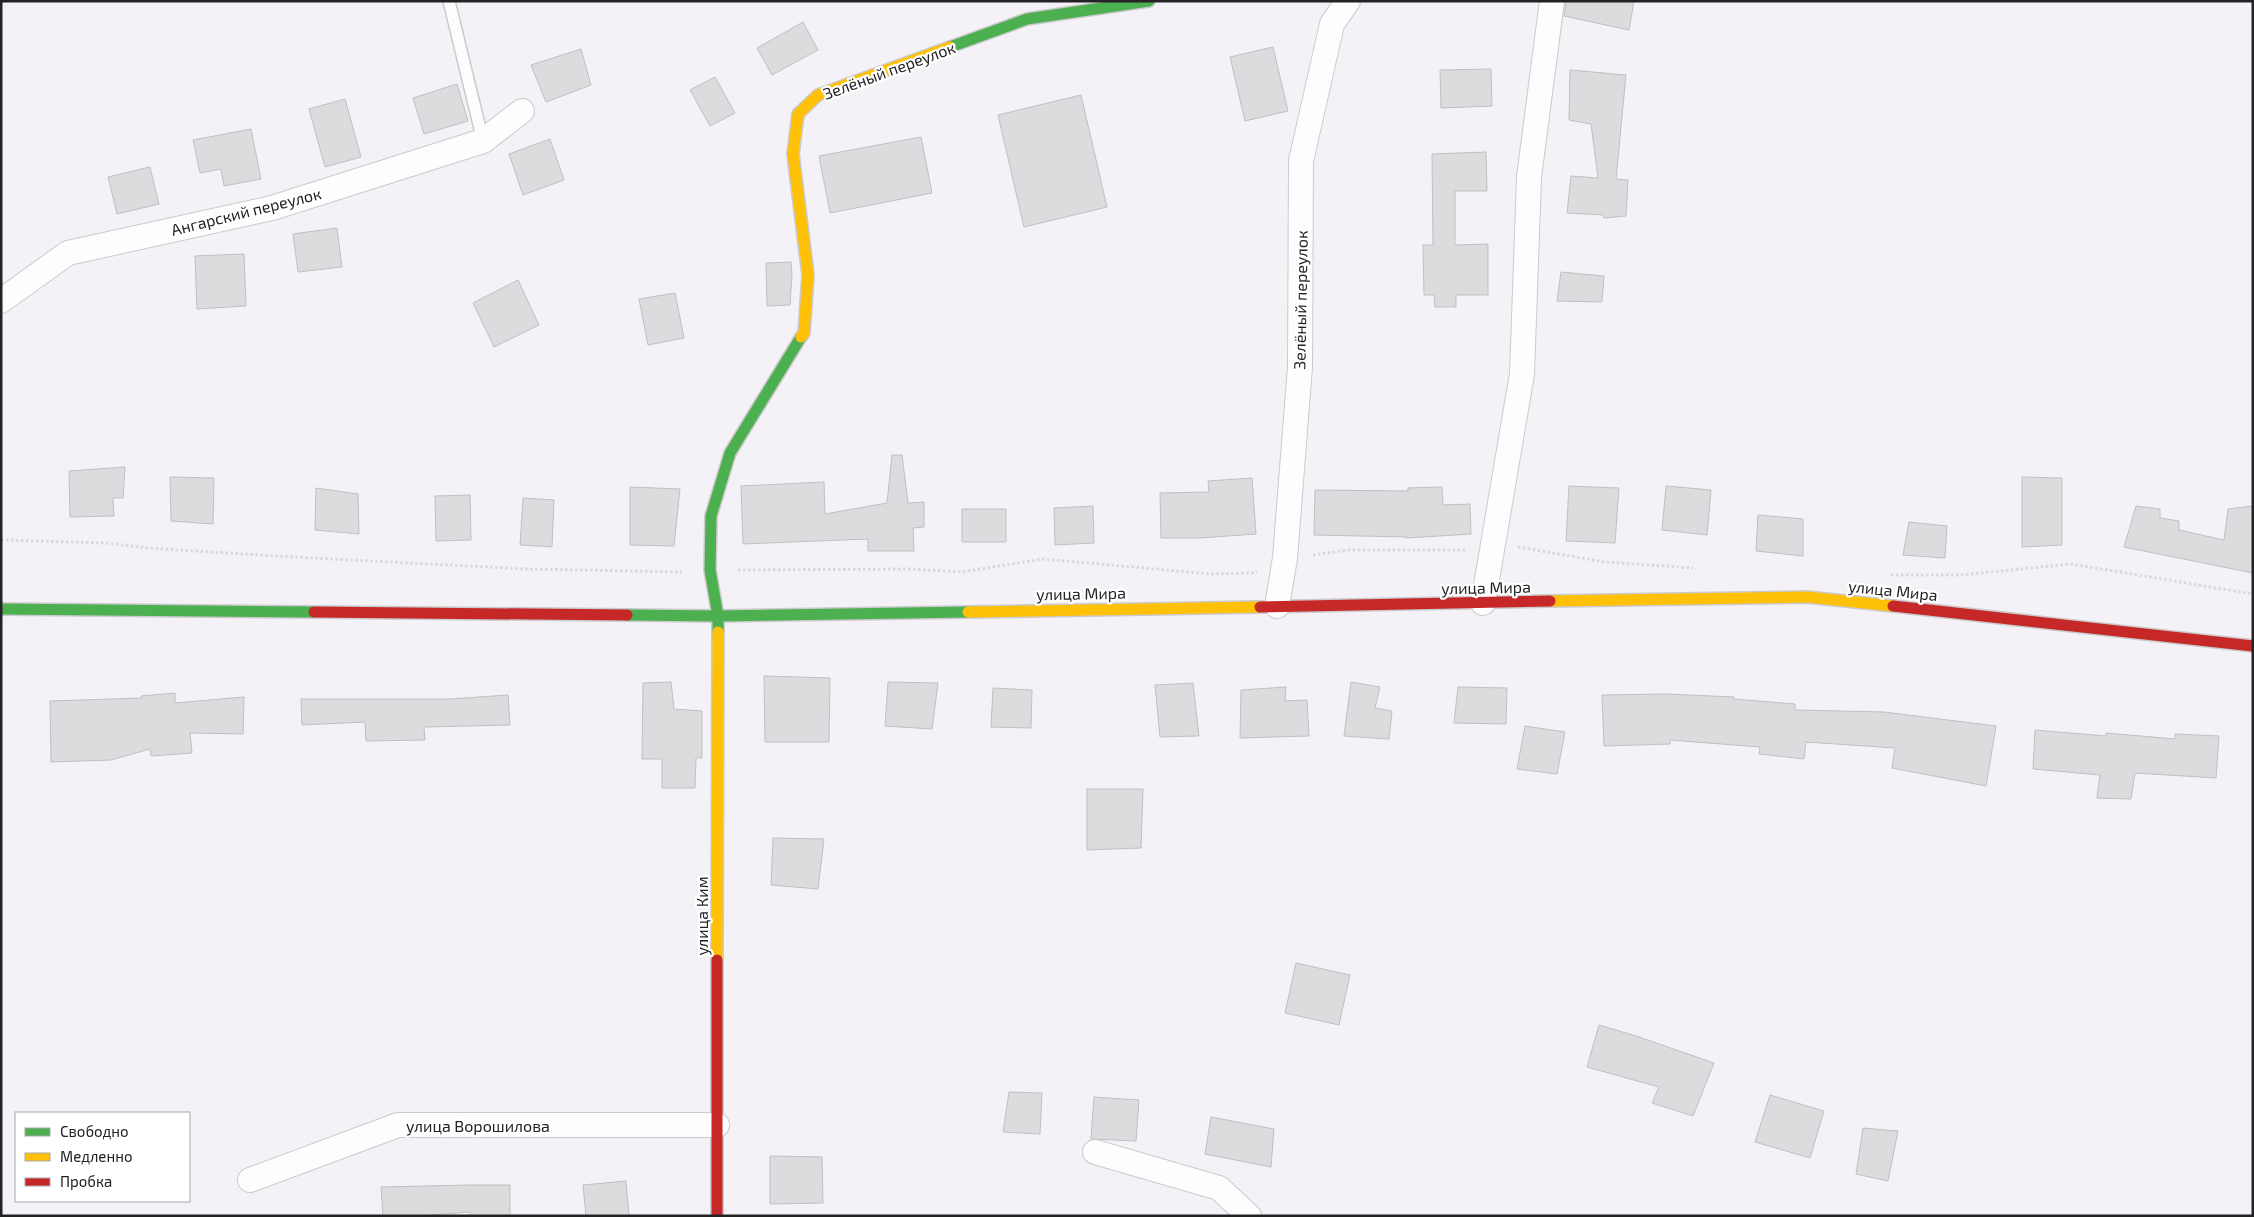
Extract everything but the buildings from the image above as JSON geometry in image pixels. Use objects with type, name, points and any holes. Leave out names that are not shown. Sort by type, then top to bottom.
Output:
[{"type":"street","name":"Зелёный переулок","points":[[718,616],[710,570],[711,516],[730,453],[804,333],[808,275],[792,154],[798,114],[818,95],[1027,19],[1149,1]]},
{"type":"street","name":"Зелёный переулок","points":[[1277,606],[1285,558],[1300,367],[1301,161],[1332,24],[1348,1]]},
{"type":"street","points":[[1484,603],[1522,374],[1529,177],[1552,1]]},
{"type":"street","name":"Ангарский переулок","points":[[1,301],[68,253],[272,208],[483,141],[522,111]]},
{"type":"street","name":"улица Мира","points":[[1,609],[718,616],[1807,597],[2253,646]]},
{"type":"street","name":"улица Ким","points":[[716,1216],[718,616]]},
{"type":"street","name":"улица Ворошилова","points":[[250,1180],[398,1125],[717,1125]]},
{"type":"street","points":[[1095,1152],[1219,1188],[1248,1213],[1248,1216]]},
{"type":"lane","points":[[449,1],[483,141]]},
{"type":"path","points":[[1,540],[107,543],[147,548],[527,569],[681,572],[710,570],[910,569],[962,572],[1043,559],[1211,574],[1252,573],[1285,558],[1348,550],[1475,550],[1494,543],[1605,562],[1695,568]]},
{"type":"path","points":[[1882,575],[1961,575],[2071,564],[2253,594]]},
{"type":"traffic: fast","points":[[950,47],[1027,19],[1149,1]]},
{"type":"traffic: fast","points":[[718,632],[718,616],[710,570],[711,516],[730,453],[801,337]]},
{"type":"traffic: fast","points":[[1,609],[314,612]]},
{"type":"traffic: fast","points":[[627,615],[718,616],[968,612]]},
{"type":"traffic: slow","points":[[801,337],[804,333],[808,275],[793,154],[798,114],[818,95],[950,47]]},
{"type":"traffic: slow","points":[[1550,601],[1807,597],[1893,606]]},
{"type":"traffic: slow","points":[[968,612],[1260,607]]},
{"type":"traffic: slow","points":[[717,960],[718,632]]},
{"type":"traffic: jam","points":[[1260,607],[1550,601]]},
{"type":"traffic: jam","points":[[1893,606],[2253,646]]},
{"type":"traffic: jam","points":[[314,612],[627,615]]},
{"type":"traffic: jam","points":[[717,960],[717,1216]]}]
